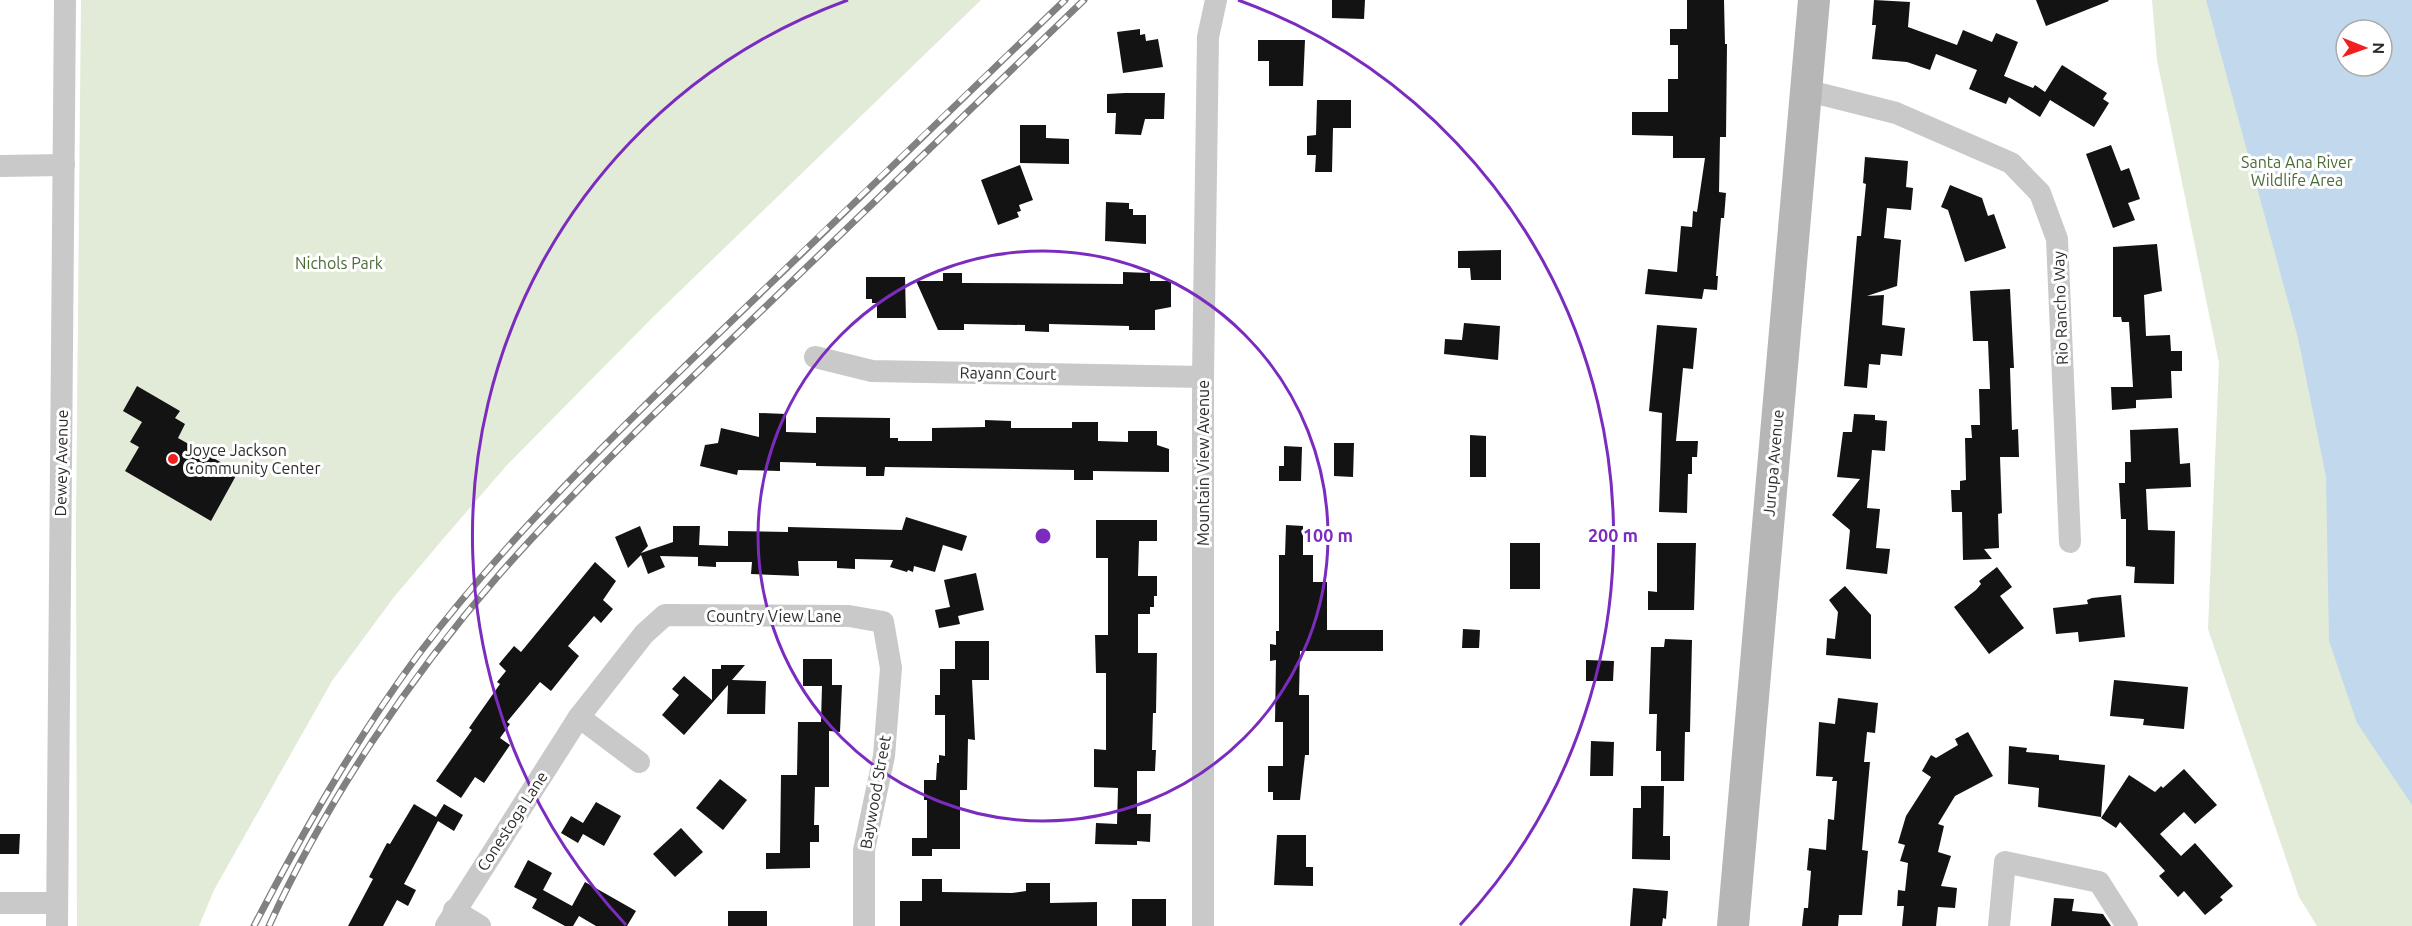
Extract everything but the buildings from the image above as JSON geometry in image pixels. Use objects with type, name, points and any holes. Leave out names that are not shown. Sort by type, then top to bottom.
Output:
[{"type":"main road","name":"Jurupa Avenue","points":[[1733,926],[1814,0]]},
{"type":"street","name":"Dewey Avenue","points":[[57,926],[65,0]]},
{"type":"street","name":"Mountain View Avenue","points":[[1203,926],[1203,377],[1208,36],[1216,0]]},
{"type":"street","name":"Rio Rancho Way","points":[[1805,90],[1896,113],[1990,153],[2011,163],[2040,193],[2057,238],[2070,542]]},
{"type":"street","points":[[0,166],[64,165]]},
{"type":"street","name":"Rayann Court","points":[[815,357],[872,371],[1203,377]]},
{"type":"street","name":"Country View Lane","points":[[665,615],[849,616],[883,622]]},
{"type":"street","name":"Conestoga Lane","points":[[450,918],[579,717],[644,634],[665,615]]},
{"type":"street","name":"Baywood Street","points":[[864,926],[864,850],[884,756],[891,668],[883,622]]},
{"type":"street","points":[[579,717],[639,762]]},
{"type":"street","points":[[1999,926],[2005,862],[2099,882],[2127,926]]},
{"type":"street","points":[[0,903],[57,903]]},
{"type":"street","points":[[450,918],[480,926]]},
{"type":"green space","name":"Nichols Park","points":[[81,0],[981,0],[653,317],[507,465],[394,597],[332,681],[214,890],[199,926],[77,926],[76,522]]},
{"type":"green space","name":"Santa Ana River Wildlife Area","points":[[2152,0],[2412,0],[2412,926],[2317,926],[2299,897],[2208,629],[2219,363],[2157,60]]},
{"type":"water","points":[[2206,0],[2412,0],[2412,805],[2357,723],[2329,641],[2326,477],[2298,338]]},
{"type":"railway","points":[[254,926],[291,856],[351,753],[418,655],[487,571],[560,490],[637,413],[1065,0]]},
{"type":"railway","points":[[269,926],[316,834],[371,743],[433,656],[498,576],[572,496],[650,418],[1084,0]]},
{"type":"place","name":"Joyce Jackson Community Center","points":[[173,459]]}]
